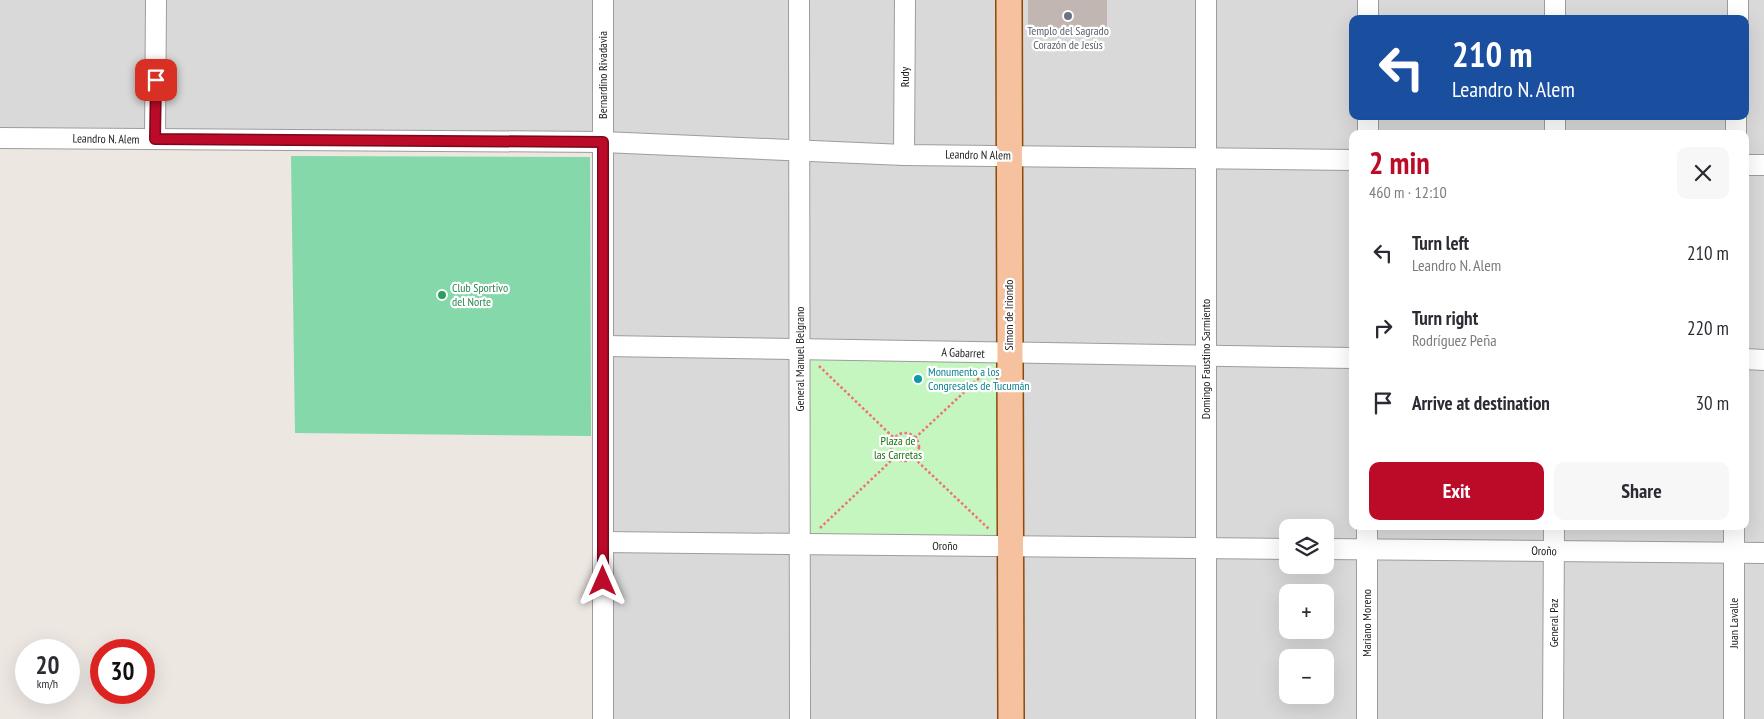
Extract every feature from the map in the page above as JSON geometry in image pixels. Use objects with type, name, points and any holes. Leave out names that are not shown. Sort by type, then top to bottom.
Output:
[{"type":"main road","name":"Simon de Iriondo","points":[[1009,0],[1008,156],[1001,360],[1002,539],[1011,719]]},
{"type":"street","points":[[155,139],[156,0]]},
{"type":"street","name":"Bernardino Rivadavia","points":[[603,0],[603,719]]},
{"type":"street","name":"General Manuel Belgrano","points":[[799,0],[799,152],[807,355],[807,539],[800,719]]},
{"type":"street","name":"Rudy","points":[[904,155],[906,0]]},
{"type":"street","name":"Domingo Faustino Sarmiento","points":[[1206,0],[1206,719]]},
{"type":"street","points":[[1368,0],[1368,15]]},
{"type":"street","points":[[1555,0],[1555,15]]},
{"type":"street","points":[[1738,0],[1738,15]]},
{"type":"street","name":"Leandro N. Alem","points":[[0,138],[603,142]]},
{"type":"street","name":"Leandro N Alem","points":[[603,142],[799,152],[904,155],[1349,160]]},
{"type":"street","points":[[1749,165],[1764,165]]},
{"type":"street","name":"A Gabarret","points":[[604,346],[807,355],[1001,360],[1206,356],[1349,358]]},
{"type":"street","points":[[1749,359],[1764,360]]},
{"type":"street","name":"Mariano Moreno","points":[[1367,719],[1368,530]]},
{"type":"street","name":"General Paz","points":[[1553,719],[1554,530]]},
{"type":"street","name":"Juan Lavalle","points":[[1734,530],[1734,719]]},
{"type":"street","name":"Oroño","points":[[603,542],[1002,539],[1206,548],[1279,549]]},
{"type":"street","name":"Oroño","points":[[1334,549],[1764,553]]},
{"type":"path","points":[[807,355],[894,438]]},
{"type":"path","points":[[915,438],[1001,360]]},
{"type":"path","points":[[906,433],[915,438],[919,450],[914,458],[905,461],[895,457],[891,447],[894,438],[906,433]]},
{"type":"path","points":[[807,539],[895,457]]},
{"type":"path","points":[[914,458],[1002,539]]},
{"type":"shaded area","points":[[0,0],[1764,0],[1764,719],[603,719],[603,142],[0,136]]},
{"type":"green space","name":"Club Sportivo del Norte","points":[[291,156],[590,157],[591,436],[295,433]]},
{"type":"green space","name":"Plaza de las Carretas","points":[[800,348],[1009,354],[1012,546],[800,545]]},
{"type":"building","name":"Templo del Sagrado Corazón de Jesùs","points":[[1028,0],[1107,0],[1107,32],[1028,34]]},
{"type":"place","name":"Templo del Sagrado Corazón de Jesùs","points":[[1068,16]]},
{"type":"place","name":"Club Sportivo del Norte","points":[[442,295]]},
{"type":"place","name":"Monumento a los Congresales de Tucumán","points":[[918,379]]},
{"type":"route","points":[[156,80],[155,139],[603,142],[603,581]]}]
